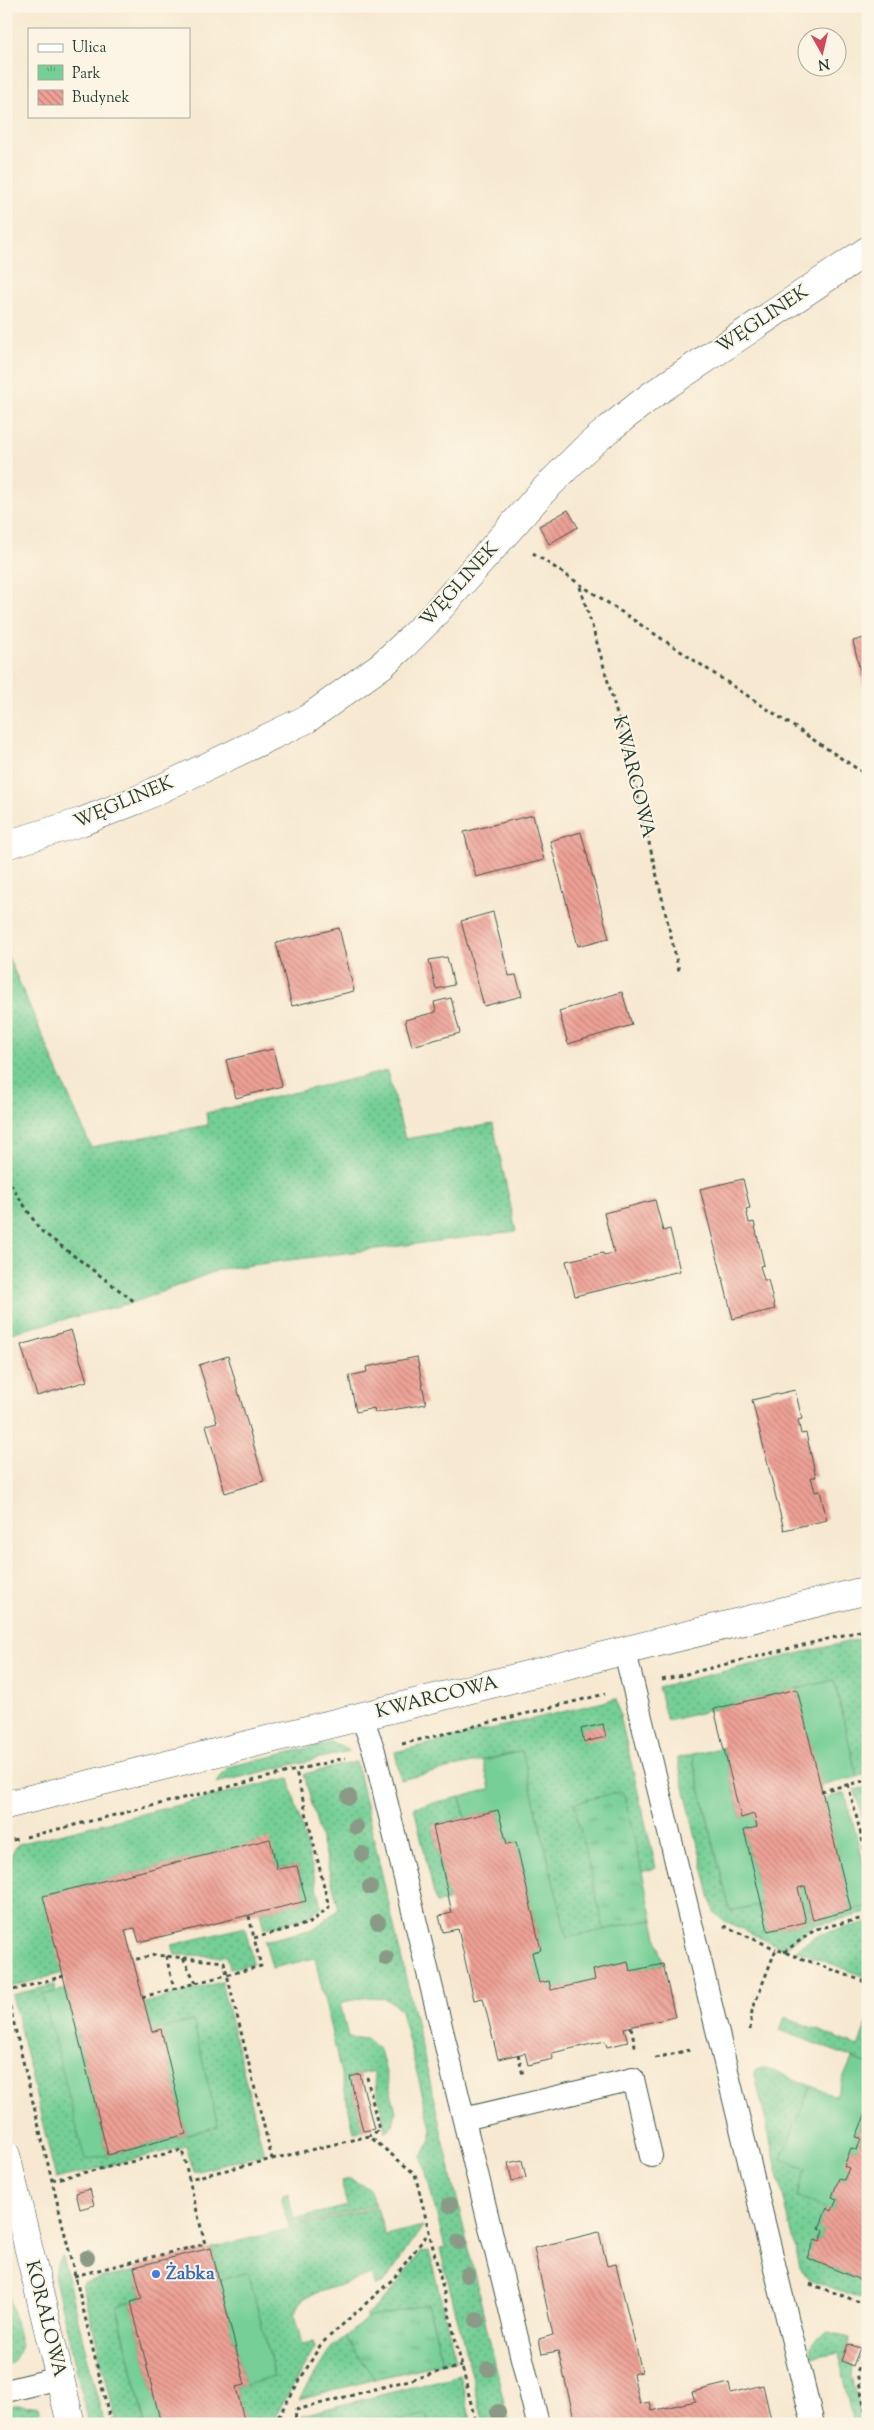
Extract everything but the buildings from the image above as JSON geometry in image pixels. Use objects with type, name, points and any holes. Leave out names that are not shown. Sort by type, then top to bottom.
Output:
[{"type":"street","name":"WĘGLINEK","points":[[6,845],[71,826],[137,800],[307,719],[382,665],[405,644],[542,492],[584,450],[645,400],[868,250]]},
{"type":"street","name":"KWARCOWA","points":[[6,1805],[868,1590]]},
{"type":"street","name":"KORALOWA","points":[[6,2155],[72,2424]]},
{"type":"lane","points":[[625,1652],[813,2424]]},
{"type":"lane","points":[[362,1716],[374,1751],[538,2424]]},
{"type":"lane","points":[[464,2119],[633,2079],[651,2156]]},
{"type":"lane","points":[[6,2391],[60,2378]]},
{"type":"path","points":[[506,534],[580,586],[868,776]]},
{"type":"path","name":"KWARCOWA","points":[[580,586],[600,649],[636,786],[679,971]]},
{"type":"path","points":[[6,1177],[40,1230],[135,1302]]},
{"type":"path","points":[[6,1841],[868,1629]]},
{"type":"path","points":[[254,1938],[310,1923],[329,1907],[296,1771]]},
{"type":"path","points":[[821,1791],[868,1780]]},
{"type":"path","points":[[848,1784],[868,1862]]},
{"type":"path","points":[[142,1997],[261,1966],[249,1916]]},
{"type":"path","points":[[784,1952],[816,1929],[868,1917]]},
{"type":"path","points":[[749,2037],[752,2011],[776,1949],[868,1983]]},
{"type":"path","points":[[133,1960],[155,1955],[224,1962],[272,2159]]},
{"type":"path","points":[[166,1956],[174,1988]]},
{"type":"path","points":[[183,1958],[196,1983]]},
{"type":"path","points":[[64,1976],[6,1991],[111,2424]]},
{"type":"path","points":[[630,2027],[637,2053]]},
{"type":"path","points":[[648,2060],[692,2049]]},
{"type":"path","points":[[189,2179],[369,2136],[379,2130],[367,2076]]},
{"type":"path","points":[[369,2136],[415,2174],[476,2424]]},
{"type":"path","points":[[52,2180],[182,2150],[205,2244],[74,2276]]},
{"type":"path","points":[[274,2424],[321,2344],[393,2278],[430,2231]]},
{"type":"path","points":[[804,2281],[868,2305]]},
{"type":"path","points":[[868,2346],[857,2373],[868,2422]]},
{"type":"path","points":[[292,2424],[295,2423],[296,2410],[462,2366]]},
{"type":"green space","points":[[6,952],[91,1147],[208,1125],[206,1113],[387,1071],[405,1139],[493,1124],[516,1231],[221,1269],[135,1302],[6,1334]]},
{"type":"green space","points":[[868,1637],[868,1725],[863,1727],[868,1749],[868,1774],[857,1777],[834,1680],[667,1721],[658,1687]]},
{"type":"green space","points":[[834,1680],[857,1777],[820,1786],[797,1689]]},
{"type":"green space","points":[[616,1699],[656,1868],[642,1872],[623,1792],[575,1803],[604,1930],[567,1939],[522,1751],[401,1780],[395,1752]]},
{"type":"green space","points":[[329,1743],[345,1747],[349,1751],[216,1783],[228,1767]]},
{"type":"green space","points":[[723,1747],[741,1818],[754,1814],[757,1827],[744,1831],[762,1904],[730,1911],[692,1755]]},
{"type":"green space","points":[[522,1751],[567,1938],[653,1919],[663,1964],[630,1971],[628,1962],[594,1970],[595,1980],[551,1990],[548,1981],[539,1983],[532,1952],[541,1949],[516,1842],[507,1844],[498,1810],[466,1818],[460,1797],[490,1789],[483,1761]]},
{"type":"green space","points":[[692,1755],[730,1911],[762,1904],[768,1931],[806,1922],[798,1888],[805,1886],[813,1920],[868,1906],[868,1913],[814,1925],[784,1949],[721,1919],[714,1912],[677,1758]]},
{"type":"green space","points":[[356,1762],[509,2424],[484,2424],[440,2249],[445,2248],[422,2157],[431,2139],[431,2128],[401,2011],[395,2004],[381,1998],[373,1997],[340,2003],[348,2037],[367,2039],[380,2050],[396,2111],[393,2125],[386,2132],[373,2072],[350,2076],[363,2131],[354,2132],[315,1958],[272,1968],[265,1941],[313,1929],[339,1909],[304,1774]]},
{"type":"green space","points":[[289,1778],[322,1906],[310,1916],[264,1929],[260,1913],[306,1900],[297,1866],[277,1869],[269,1839],[44,1896],[63,1973],[10,1987],[6,1972],[6,1863],[18,1844]]},
{"type":"green space","points":[[868,1787],[868,1822],[864,1823],[855,1790]]},
{"type":"green space","points":[[623,1791],[653,1919],[604,1930],[574,1803]]},
{"type":"green space","points":[[845,1793],[868,1880],[868,1906],[851,1910],[823,1799]]},
{"type":"green space","points":[[460,1797],[465,1817],[432,1825],[448,1898],[448,1901],[436,1903],[414,1807]]},
{"type":"green space","points":[[868,1922],[868,1978],[796,1950],[817,1935]]},
{"type":"green space","points":[[245,1927],[253,1963],[230,1969],[227,1956],[175,1955],[172,1945]]},
{"type":"green space","points":[[221,1982],[264,2154],[194,2172],[186,2146],[56,2179],[12,1995],[54,1985],[56,1992],[43,1995],[108,2155],[218,2126],[192,2021],[152,2032],[144,2003]]},
{"type":"green space","points":[[66,1989],[108,2155],[85,2160],[43,1995]]},
{"type":"green space","points":[[785,2017],[858,2046],[868,2021],[868,2064],[780,2030]]},
{"type":"green space","points":[[193,2021],[218,2126],[186,2134],[161,2029]]},
{"type":"green space","points":[[852,2058],[868,2064],[868,2107],[856,2136],[861,2138],[857,2150],[851,2148],[849,2168],[844,2180],[839,2178],[832,2197],[837,2199],[832,2211],[796,2196],[806,2169],[781,2159],[811,2086],[836,2096]]},
{"type":"green space","points":[[757,2068],[766,2068],[811,2086],[781,2159],[807,2169],[796,2196],[827,2208],[819,2228],[824,2230],[820,2241],[815,2239],[807,2258],[868,2283],[868,2301],[809,2279],[800,2268],[754,2071]]},
{"type":"green space","points":[[351,2179],[369,2189],[376,2205],[289,2227],[282,2200],[283,2195],[288,2194],[294,2219],[347,2206],[341,2181]]},
{"type":"green space","points":[[377,2207],[385,2235],[423,2226],[384,2283],[375,2286],[371,2275],[304,2297],[294,2314],[302,2344],[313,2342],[315,2348],[271,2424],[245,2424],[236,2387],[275,2377],[248,2273],[219,2280],[211,2248]]},
{"type":"green space","points":[[429,2251],[456,2360],[443,2363],[428,2304],[367,2318],[365,2316],[386,2298],[421,2252]]},
{"type":"green space","points":[[62,2256],[104,2424],[89,2424],[54,2275],[58,2261]]},
{"type":"green space","points":[[135,2271],[142,2299],[117,2307],[145,2424],[117,2424],[82,2283]]},
{"type":"green space","points":[[248,2272],[275,2377],[245,2385],[219,2280]]},
{"type":"green space","points":[[6,2283],[21,2346],[15,2359],[6,2366]]},
{"type":"green space","points":[[131,2302],[161,2424],[145,2424],[117,2306]]},
{"type":"green space","points":[[428,2304],[443,2363],[375,2379],[345,2337],[367,2318]]},
{"type":"green space","points":[[829,2333],[850,2338],[842,2361],[853,2366],[852,2375],[863,2424],[854,2424],[838,2352],[813,2357],[811,2348],[815,2342]]},
{"type":"green space","points":[[345,2337],[375,2379],[299,2400],[331,2348]]},
{"type":"green space","points":[[460,2375],[472,2424],[429,2424],[426,2414],[389,2424],[304,2424],[302,2415]]},
{"type":"green space","points":[[15,2405],[38,2406],[42,2424],[6,2424],[6,2408]]},
{"type":"green space","points":[[426,2414],[429,2424],[389,2424]]},
{"type":"place","name":"Żabka","points":[[156,2274]]}]
